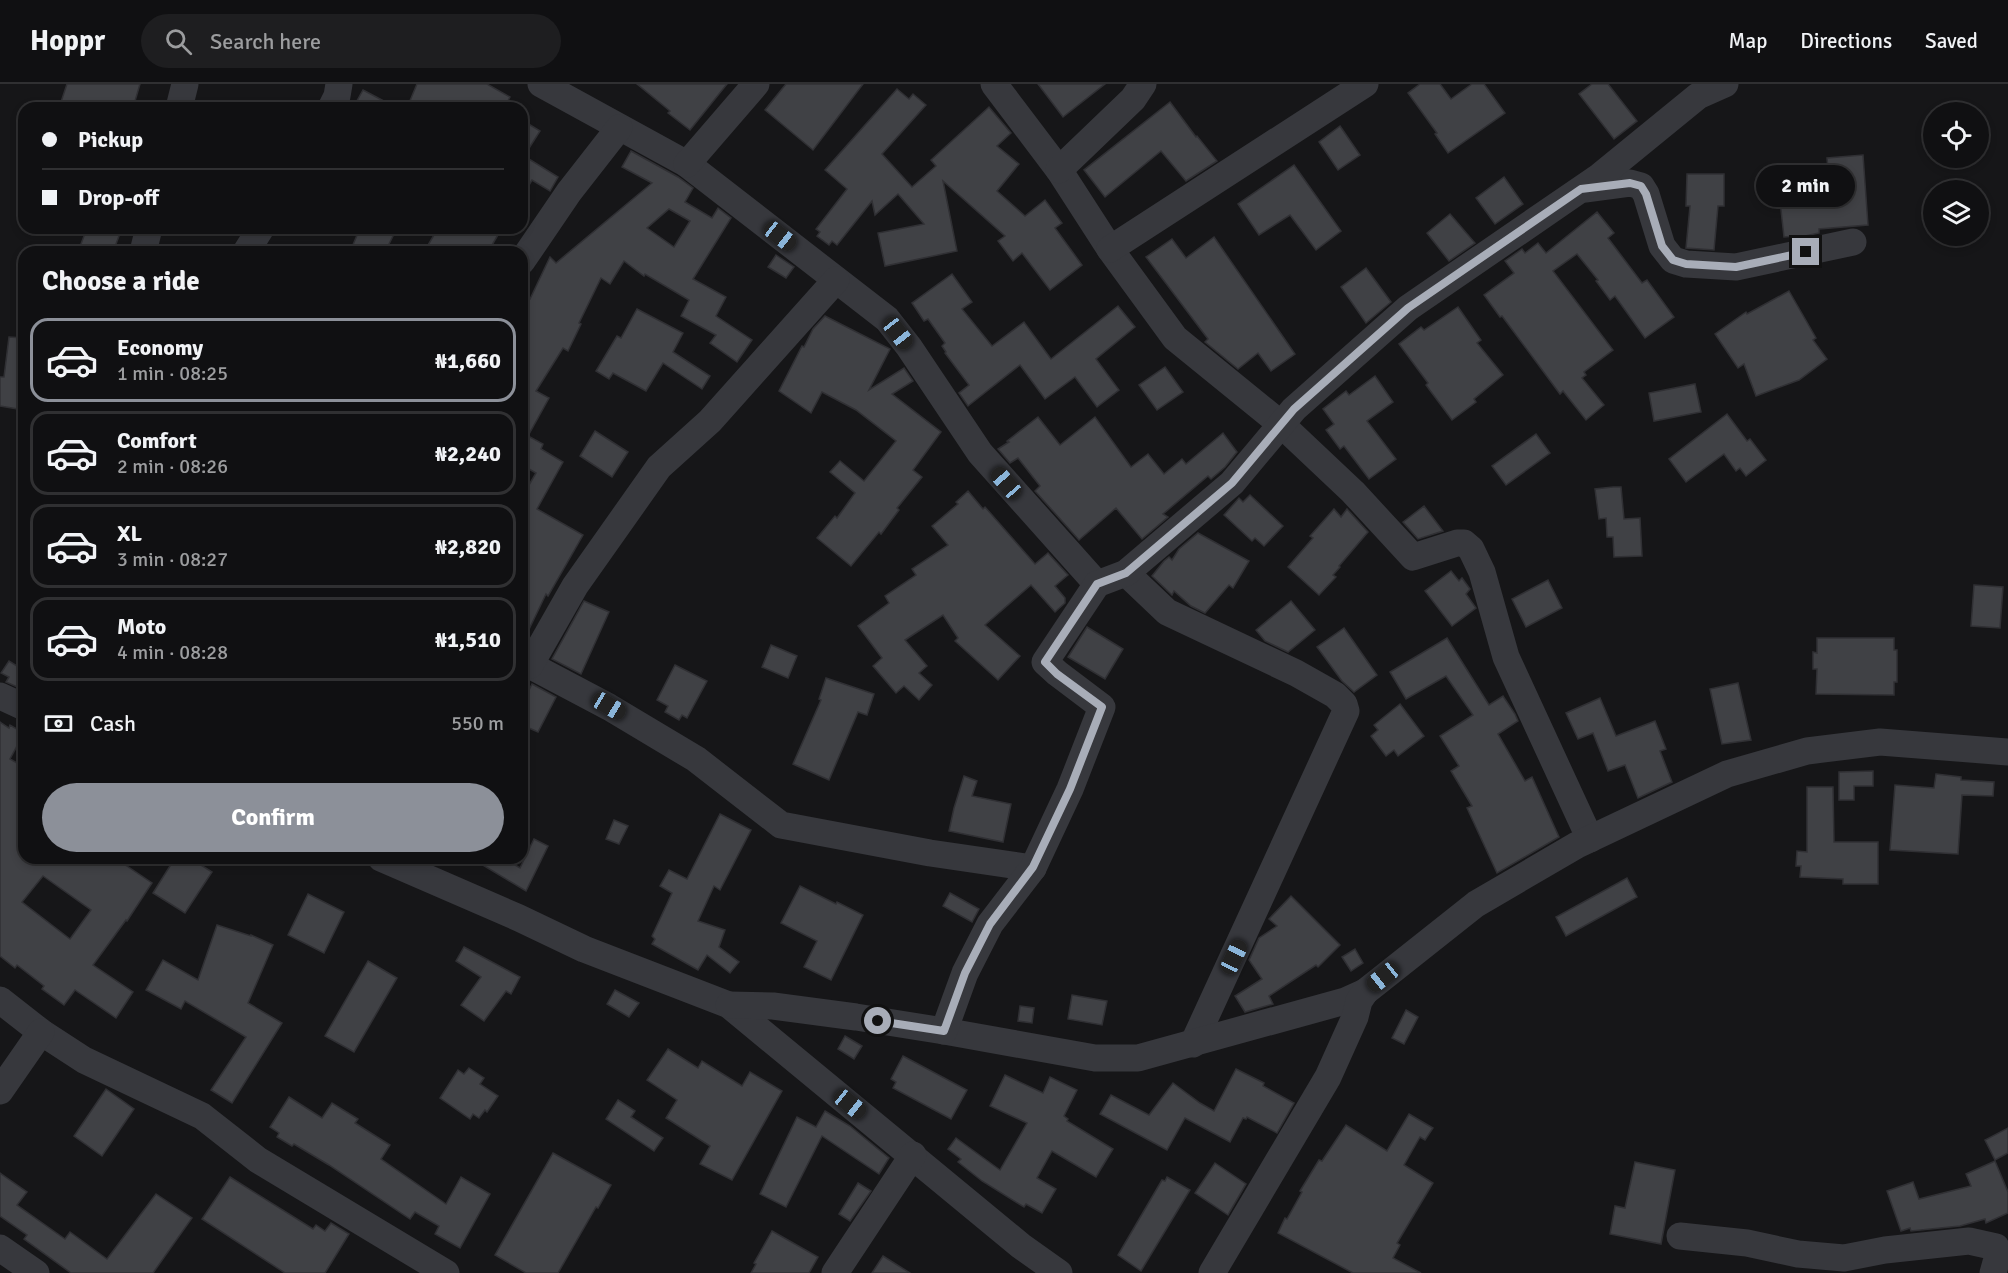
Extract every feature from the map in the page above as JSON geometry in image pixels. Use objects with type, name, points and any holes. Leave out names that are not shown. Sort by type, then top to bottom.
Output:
[{"type":"street","points":[[180,102],[185,84]]},
{"type":"street","points":[[334,102],[339,84]]},
{"type":"street","points":[[541,84],[687,164],[887,319],[909,347],[980,453],[1097,584]]},
{"type":"street","points":[[687,164],[756,84]]},
{"type":"street","points":[[994,84],[1059,170],[1110,249],[1175,338],[1282,425],[1353,492],[1413,557],[1457,543],[1464,543],[1471,549],[1482,572],[1506,657],[1590,839]]},
{"type":"street","points":[[1059,170],[1125,107],[1143,84]]},
{"type":"street","points":[[1110,249],[1365,84]]},
{"type":"street","points":[[944,1031],[965,973],[990,924],[1033,867],[1070,789],[1102,707],[1057,674],[1045,662],[1097,584],[1126,573],[1232,483],[1294,409],[1408,308],[1600,176],[1698,96],[1725,84]]},
{"type":"street","points":[[528,252],[569,192],[619,128]]},
{"type":"street","points":[[1581,189],[1630,183],[1641,186],[1646,194],[1662,246],[1673,260],[1686,264],[1736,267],[1852,242]]},
{"type":"street","points":[[528,660],[575,586],[659,467],[710,421],[836,280]]},
{"type":"street","points":[[1126,573],[1167,612],[1296,673],[1335,695],[1344,704],[1346,711],[1193,1044]]},
{"type":"street","points":[[528,664],[609,706],[696,759],[781,825],[930,853],[1033,867]]},
{"type":"street","points":[[0,696],[18,704]]},
{"type":"street","points":[[729,1005],[773,1006],[944,1031],[1095,1058],[1138,1058],[1346,1001],[1365,992],[1476,904],[1590,839],[1727,774],[1807,751],[1880,742],[2008,752]]},
{"type":"street","points":[[395,864],[584,949],[729,1005],[1022,1246],[1059,1273]]},
{"type":"street","points":[[1212,1273],[1328,1077],[1355,1017],[1359,1001],[1365,992]]},
{"type":"street","points":[[0,1000],[41,1032],[84,1060],[202,1116],[258,1160],[446,1273]]},
{"type":"street","points":[[0,1091],[41,1032]]},
{"type":"street","points":[[835,1273],[913,1155]]},
{"type":"street","points":[[1680,1236],[1747,1243],[1798,1254],[1844,1258],[1885,1250],[1970,1241],[1995,1247],[1998,1255],[1993,1273]]},
{"type":"street","points":[[0,1248],[36,1273]]},
{"type":"building","points":[[67,84],[140,84],[135,102],[61,102]]},
{"type":"building","points":[[417,84],[487,84],[510,97],[507,102],[410,102]]},
{"type":"building","points":[[637,84],[727,84],[690,130]]},
{"type":"building","points":[[786,84],[863,84],[813,150],[765,110]]},
{"type":"building","points":[[1038,84],[1105,84],[1063,117]]},
{"type":"building","points":[[1420,84],[1440,84],[1451,99],[1472,84],[1484,84],[1505,113],[1448,153],[1435,134],[1437,133],[1408,93]]},
{"type":"building","points":[[1592,84],[1608,84],[1637,121],[1614,139],[1579,94]]},
{"type":"building","points":[[897,89],[909,99],[913,94],[926,105],[882,154],[912,187],[936,166],[931,160],[989,107],[1011,133],[997,146],[1019,164],[997,191],[1025,216],[1045,200],[1062,223],[1055,228],[1082,265],[1050,290],[1022,253],[1013,261],[998,241],[1005,236],[943,181],[957,251],[885,266],[878,233],[924,224],[898,194],[875,215],[872,201],[837,245],[832,241],[829,245],[817,236],[820,232],[816,229],[847,189],[825,170]]},
{"type":"building","points":[[363,90],[386,102],[356,102]]},
{"type":"building","points":[[1170,102],[1217,161],[1186,181],[1161,151],[1105,197],[1084,170]]},
{"type":"building","points":[[528,124],[540,131],[528,150]]},
{"type":"building","points":[[1340,126],[1360,155],[1338,170],[1319,142]]},
{"type":"building","points":[[631,151],[693,188],[685,202],[712,218],[718,208],[731,218],[693,279],[726,297],[716,316],[752,340],[737,362],[710,343],[716,335],[681,316],[689,300],[645,274],[644,276],[624,261],[610,284],[601,278],[568,351],[563,348],[536,391],[549,398],[528,436],[528,298],[530,299],[550,257],[556,263],[652,183],[622,167]],"holes":[[[669,209],[690,221],[674,247],[647,228]]]},
{"type":"building","points":[[1863,155],[1868,225],[1819,229],[1819,233],[1796,238],[1796,236],[1784,237],[1779,192],[1790,191],[1790,187],[1829,182],[1827,158]]},
{"type":"building","points":[[528,158],[558,177],[550,191],[532,180],[528,187]]},
{"type":"building","points":[[1294,165],[1341,231],[1316,250],[1290,215],[1259,235],[1238,204]]},
{"type":"building","points":[[1687,174],[1724,174],[1724,206],[1718,206],[1714,250],[1686,248],[1690,206],[1686,206]]},
{"type":"building","points":[[1504,177],[1523,204],[1495,224],[1476,198]]},
{"type":"building","points":[[1597,212],[1614,233],[1608,238],[1642,283],[1647,280],[1674,317],[1645,338],[1615,296],[1610,300],[1596,281],[1598,280],[1577,254],[1553,271],[1613,350],[1584,372],[1586,375],[1582,378],[1604,405],[1586,420],[1563,391],[1560,394],[1484,295],[1514,273],[1505,261],[1522,249],[1525,253],[1538,243],[1546,253]]},
{"type":"building","points":[[1450,214],[1475,243],[1449,261],[1427,233]]},
{"type":"building","points":[[85,234],[120,234],[115,246],[80,246]]},
{"type":"building","points":[[358,234],[394,234],[388,246],[352,246]]},
{"type":"building","points":[[434,234],[498,234],[492,246],[428,246]]},
{"type":"building","points":[[1214,237],[1295,354],[1271,371],[1258,353],[1238,369],[1205,342],[1208,339],[1146,257],[1172,239],[1186,258]]},
{"type":"building","points":[[776,255],[794,267],[786,278],[768,267]]},
{"type":"building","points":[[1366,268],[1391,302],[1366,323],[1341,287]]},
{"type":"building","points":[[952,274],[972,302],[962,309],[992,346],[1024,322],[1051,359],[1118,306],[1135,327],[1096,359],[1119,390],[1097,407],[1075,377],[1045,399],[1020,365],[968,406],[959,393],[969,385],[945,353],[942,346],[945,343],[928,319],[924,321],[912,303]]},
{"type":"building","points":[[1789,291],[1816,338],[1813,340],[1827,359],[1799,380],[1756,396],[1744,364],[1738,368],[1715,334],[1746,312],[1747,314]]},
{"type":"building","points":[[1458,307],[1481,340],[1477,343],[1503,375],[1474,399],[1476,402],[1452,420],[1399,344],[1421,327],[1424,330]]},
{"type":"building","points":[[637,309],[683,333],[673,352],[710,376],[702,389],[663,363],[646,391],[613,373],[609,379],[596,371],[617,336],[621,338]]},
{"type":"building","points":[[825,316],[890,349],[869,390],[904,368],[913,381],[892,394],[941,432],[913,470],[922,477],[897,508],[899,510],[881,534],[879,532],[851,566],[817,538],[835,516],[837,518],[855,493],[830,472],[840,461],[864,481],[896,441],[856,410],[822,392],[811,413],[779,391],[802,346],[804,347],[813,329]]},
{"type":"building","points":[[9,337],[18,338],[18,409],[0,406],[0,377],[4,377]]},
{"type":"building","points":[[1165,367],[1183,392],[1157,410],[1139,385]]},
{"type":"building","points":[[1375,376],[1393,402],[1367,421],[1396,459],[1369,479],[1344,446],[1340,449],[1326,430],[1334,424],[1323,409],[1346,391],[1349,395]]},
{"type":"building","points":[[1695,384],[1701,412],[1654,421],[1649,393]]},
{"type":"building","points":[[1727,414],[1747,441],[1750,439],[1766,460],[1746,476],[1740,468],[1736,471],[1724,454],[1686,482],[1669,459]]},
{"type":"building","points":[[1038,417],[1060,445],[1095,417],[1131,467],[1148,454],[1164,474],[1182,459],[1186,464],[1223,433],[1237,452],[1211,479],[1208,476],[1163,514],[1168,517],[1142,539],[1116,508],[1079,540],[1035,491],[1040,486],[1018,458],[1010,463],[998,449]]},
{"type":"building","points":[[595,431],[628,452],[612,477],[580,456]]},
{"type":"building","points":[[1536,434],[1550,453],[1506,485],[1492,466]]},
{"type":"building","points":[[528,436],[543,444],[541,449],[563,462],[537,509],[583,535],[548,596],[546,594],[528,632],[528,487],[536,473],[528,468]]},
{"type":"building","points":[[1621,487],[1624,519],[1640,518],[1642,556],[1614,557],[1613,537],[1607,537],[1606,518],[1599,519],[1595,489]]},
{"type":"building","points":[[968,491],[1035,564],[1048,553],[1068,575],[1055,586],[1065,598],[1065,603],[1055,612],[1031,585],[985,625],[1020,656],[998,680],[955,641],[958,638],[943,615],[905,640],[927,666],[919,673],[932,685],[919,700],[904,686],[896,693],[873,666],[882,658],[858,626],[889,603],[885,596],[916,575],[912,569],[948,545],[932,526],[958,504],[956,502]]},
{"type":"building","points":[[1250,495],[1283,526],[1264,546],[1255,538],[1252,541],[1224,515],[1239,498],[1243,502]]},
{"type":"building","points":[[1424,506],[1443,531],[1418,539],[1403,522]]},
{"type":"building","points":[[1334,509],[1341,517],[1347,509],[1368,532],[1339,566],[1333,575],[1336,577],[1319,595],[1288,567],[1313,538],[1310,536]]},
{"type":"building","points":[[1198,533],[1249,561],[1233,588],[1229,585],[1205,613],[1191,606],[1174,591],[1172,595],[1152,576],[1164,561],[1169,557],[1172,560],[1179,549]]},
{"type":"building","points":[[1451,571],[1459,581],[1462,578],[1470,589],[1466,594],[1476,608],[1452,626],[1425,591]]},
{"type":"building","points":[[1548,580],[1562,608],[1526,627],[1512,599]]},
{"type":"building","points":[[1974,585],[2003,587],[2000,628],[1971,626]]},
{"type":"building","points":[[584,601],[609,612],[581,674],[552,659]]},
{"type":"building","points":[[1291,601],[1315,630],[1288,652],[1265,641],[1256,630]]},
{"type":"building","points":[[1087,627],[1123,649],[1105,679],[1068,657]]},
{"type":"building","points":[[1344,628],[1377,675],[1354,692],[1342,681],[1317,647]]},
{"type":"building","points":[[1447,638],[1489,705],[1503,696],[1515,714],[1518,721],[1498,734],[1525,781],[1532,777],[1559,837],[1497,873],[1467,808],[1472,806],[1451,771],[1459,766],[1440,736],[1473,715],[1446,676],[1406,699],[1390,672]]},
{"type":"building","points":[[1817,638],[1894,638],[1894,650],[1897,650],[1897,682],[1894,682],[1894,695],[1816,694],[1817,669],[1813,669],[1813,652],[1817,653]]},
{"type":"building","points":[[771,645],[797,656],[788,678],[762,667]]},
{"type":"building","points":[[9,661],[17,666],[18,664],[18,687],[6,682],[9,677],[1,673]]},
{"type":"building","points":[[675,665],[707,681],[687,718],[682,715],[679,720],[665,712],[668,706],[657,700]]},
{"type":"building","points":[[826,678],[874,694],[867,715],[858,712],[829,780],[793,764],[821,700],[819,699]]},
{"type":"building","points":[[1738,683],[1751,740],[1722,744],[1710,689]]},
{"type":"building","points":[[532,684],[556,697],[538,732],[528,728],[528,692]]},
{"type":"building","points":[[1600,698],[1616,736],[1655,721],[1666,749],[1660,751],[1672,782],[1638,798],[1625,765],[1608,771],[1593,733],[1578,739],[1566,713]]},
{"type":"building","points":[[1400,704],[1424,736],[1398,756],[1394,750],[1386,756],[1371,736],[1378,730],[1374,725]]},
{"type":"building","points":[[0,722],[9,728],[10,725],[18,730],[18,744],[10,759],[18,764],[18,864],[124,864],[152,883],[127,921],[93,965],[133,992],[116,1018],[75,990],[64,1005],[42,989],[44,986],[17,965],[15,968],[0,956]],"holes":[[[43,876],[91,910],[70,939],[22,902]]]},
{"type":"building","points":[[1873,771],[1873,786],[1854,786],[1854,800],[1839,800],[1839,772]]},
{"type":"building","points":[[1936,774],[1961,777],[1961,780],[1994,782],[1993,796],[1962,795],[1958,854],[1890,850],[1895,785],[1934,788]]},
{"type":"building","points":[[964,776],[977,781],[972,796],[1011,804],[1003,842],[949,831]]},
{"type":"building","points":[[1807,787],[1833,787],[1834,842],[1878,842],[1878,884],[1843,884],[1843,879],[1800,877],[1801,866],[1796,866],[1797,851],[1807,852]]},
{"type":"building","points":[[720,814],[751,830],[720,890],[714,886],[698,921],[725,930],[719,947],[739,962],[730,973],[707,955],[698,970],[652,944],[655,939],[652,936],[672,893],[660,886],[669,870],[687,879]]},
{"type":"building","points":[[614,820],[628,826],[619,844],[606,839]]},
{"type":"building","points":[[534,839],[548,846],[526,891],[481,864],[513,864],[520,868],[522,864],[528,864],[528,851]]},
{"type":"building","points":[[171,864],[199,864],[212,872],[185,913],[153,893]]},
{"type":"building","points":[[1627,878],[1637,897],[1566,936],[1556,917]]},
{"type":"building","points":[[800,886],[863,915],[831,980],[804,967],[817,941],[781,923]]},
{"type":"building","points":[[950,893],[979,909],[972,922],[943,906]]},
{"type":"building","points":[[308,894],[344,912],[324,953],[288,935]]},
{"type":"building","points":[[1291,896],[1340,945],[1318,967],[1316,965],[1269,996],[1273,1004],[1245,1012],[1235,996],[1262,979],[1249,960],[1259,938],[1277,926],[1269,919]]},
{"type":"building","points":[[217,925],[251,935],[273,945],[248,1003],[282,1023],[232,1103],[211,1090],[246,1037],[185,1001],[181,1009],[146,990],[163,960],[198,980]]},
{"type":"building","points":[[464,947],[520,977],[511,994],[506,991],[484,1021],[461,1005],[481,977],[456,961]]},
{"type":"building","points":[[1355,949],[1363,963],[1351,971],[1342,957]]},
{"type":"building","points":[[368,961],[397,978],[354,1052],[325,1036]]},
{"type":"building","points":[[615,990],[639,1003],[629,1017],[607,1004]]},
{"type":"building","points":[[1072,995],[1107,1001],[1102,1025],[1068,1019]]},
{"type":"building","points":[[1020,1006],[1034,1008],[1032,1023],[1018,1021]]},
{"type":"building","points":[[1406,1010],[1418,1017],[1404,1044],[1392,1038]]},
{"type":"building","points":[[845,1036],[862,1046],[854,1059],[838,1049]]},
{"type":"building","points":[[668,1049],[698,1068],[702,1061],[742,1086],[750,1072],[782,1091],[732,1180],[700,1164],[710,1146],[666,1118],[677,1100],[647,1080]]},
{"type":"building","points":[[903,1056],[967,1090],[951,1119],[893,1088],[896,1082],[891,1079]]},
{"type":"building","points":[[469,1068],[484,1078],[480,1084],[498,1096],[487,1112],[485,1110],[479,1118],[473,1114],[470,1119],[440,1098],[458,1070],[464,1074]]},
{"type":"building","points":[[1236,1069],[1264,1083],[1263,1086],[1294,1103],[1277,1133],[1247,1117],[1243,1118],[1230,1142],[1185,1118],[1167,1150],[1100,1114],[1111,1095],[1149,1115],[1173,1083],[1214,1111]]},
{"type":"building","points":[[1005,1075],[1043,1093],[1050,1077],[1077,1090],[1064,1116],[1068,1119],[1067,1121],[1113,1149],[1096,1177],[1052,1151],[1037,1178],[1056,1189],[1042,1213],[1026,1204],[1024,1207],[982,1181],[958,1162],[961,1159],[948,1149],[956,1138],[1000,1170],[1027,1123],[990,1106]]},
{"type":"building","points":[[106,1089],[134,1109],[102,1156],[74,1136]]},
{"type":"building","points":[[289,1097],[322,1118],[332,1103],[358,1119],[355,1123],[390,1145],[381,1159],[446,1204],[461,1177],[490,1194],[460,1248],[435,1234],[439,1226],[415,1212],[410,1219],[329,1165],[294,1144],[292,1146],[277,1137],[279,1133],[270,1127]]},
{"type":"building","points":[[618,1100],[635,1111],[631,1117],[663,1138],[654,1151],[606,1119]]},
{"type":"building","points":[[825,1111],[850,1126],[889,1158],[879,1174],[822,1136],[786,1207],[760,1194],[797,1117],[816,1127]]},
{"type":"building","points":[[1409,1114],[1433,1128],[1425,1140],[1420,1137],[1404,1165],[1433,1183],[1397,1243],[1400,1245],[1393,1258],[1421,1273],[1353,1273],[1278,1233],[1319,1160],[1322,1161],[1346,1125],[1387,1151]]},
{"type":"building","points":[[2008,1128],[2008,1153],[1995,1160],[1985,1140]]},
{"type":"building","points":[[553,1153],[611,1185],[558,1273],[526,1273],[495,1255]]},
{"type":"building","points":[[1995,1161],[2008,1192],[2008,1213],[1986,1223],[1985,1219],[1960,1226],[1911,1231],[1910,1228],[1901,1231],[1887,1191],[1913,1182],[1919,1199],[1971,1186],[1966,1174]]},
{"type":"building","points":[[1635,1162],[1675,1170],[1661,1244],[1610,1234],[1615,1206],[1625,1208]]},
{"type":"building","points":[[1215,1163],[1246,1184],[1228,1215],[1195,1193]]},
{"type":"building","points":[[0,1173],[27,1192],[17,1205],[65,1239],[70,1232],[107,1259],[156,1194],[192,1218],[153,1273],[71,1273],[24,1239],[27,1235],[0,1216]]},
{"type":"building","points":[[230,1177],[313,1229],[316,1225],[325,1231],[331,1223],[349,1234],[325,1273],[285,1273],[202,1219]]},
{"type":"building","points":[[1167,1177],[1190,1190],[1141,1271],[1118,1255],[1162,1180],[1165,1181]]},
{"type":"building","points":[[858,1183],[871,1191],[850,1221],[839,1214]]},
{"type":"building","points":[[772,1231],[818,1257],[809,1273],[751,1273]]},
{"type":"building","points":[[883,1256],[910,1273],[872,1273]]},
{"type":"route","points":[[878,1021],[944,1031],[965,973],[990,924],[1033,867],[1070,789],[1102,707],[1057,674],[1045,662],[1097,584],[1126,573],[1232,483],[1294,409],[1408,308],[1581,189],[1630,183],[1641,186],[1646,194],[1662,246],[1673,260],[1686,264],[1736,267],[1806,252]]}]
